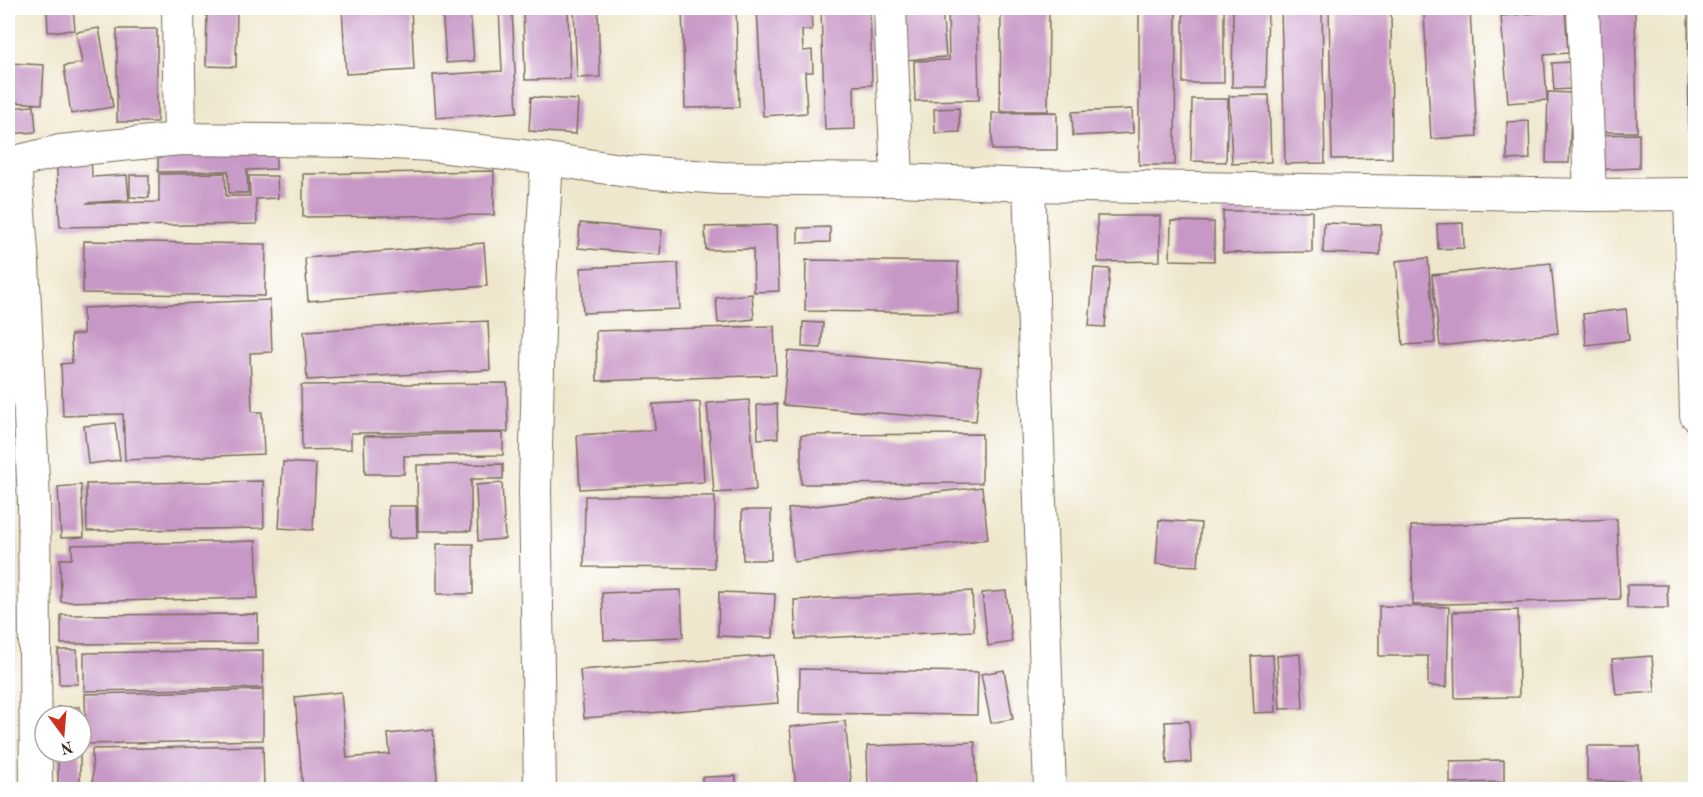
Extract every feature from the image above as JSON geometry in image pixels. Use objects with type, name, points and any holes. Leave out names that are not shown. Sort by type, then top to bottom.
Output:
[{"type":"street","points":[[178,8],[180,139]]},
{"type":"street","points":[[890,8],[897,180]]},
{"type":"street","points":[[1583,8],[1590,195]]},
{"type":"street","points":[[36,789],[34,502],[23,264],[11,162],[60,151],[180,139],[355,141],[431,146],[627,171],[721,178],[897,180],[1029,186],[1590,195],[1693,194],[1695,415]]},
{"type":"street","points":[[540,789],[535,489],[540,285],[547,159]]},
{"type":"street","points":[[1029,186],[1050,789]]},
{"type":"building","points":[[47,8],[73,8],[75,30],[48,32]]},
{"type":"building","points":[[207,8],[237,8],[236,67],[206,66]]},
{"type":"building","points":[[342,8],[411,8],[414,70],[346,74]]},
{"type":"building","points":[[442,8],[470,8],[474,61],[446,63]]},
{"type":"building","points":[[499,8],[512,8],[517,112],[436,118],[433,75],[502,71]]},
{"type":"building","points":[[523,8],[568,8],[570,79],[525,80]]},
{"type":"building","points":[[574,8],[598,8],[600,77],[577,78]]},
{"type":"building","points":[[682,8],[736,8],[739,107],[685,108]]},
{"type":"building","points":[[757,8],[811,9],[812,30],[802,30],[803,51],[812,50],[813,72],[805,72],[807,113],[763,116]]},
{"type":"building","points":[[821,8],[870,8],[872,85],[854,86],[855,129],[825,130]]},
{"type":"building","points":[[901,8],[942,8],[946,57],[904,60]]},
{"type":"building","points":[[948,8],[977,8],[979,100],[915,101],[914,61],[949,60]]},
{"type":"building","points":[[1001,8],[1049,8],[1048,111],[1000,111]]},
{"type":"building","points":[[1139,8],[1176,8],[1175,165],[1139,165]]},
{"type":"building","points":[[1183,8],[1224,8],[1224,83],[1183,83]]},
{"type":"building","points":[[1233,8],[1268,8],[1266,87],[1232,87]]},
{"type":"building","points":[[1281,8],[1322,8],[1325,163],[1285,164]]},
{"type":"building","points":[[1329,8],[1391,8],[1392,158],[1332,159]]},
{"type":"building","points":[[1593,8],[1635,8],[1637,132],[1596,132]]},
{"type":"building","points":[[1688,8],[1696,8],[1696,130],[1689,130]]},
{"type":"building","points":[[1470,10],[1477,136],[1431,139],[1424,13]]},
{"type":"building","points":[[1565,11],[1568,53],[1544,55],[1547,100],[1508,103],[1501,16]]},
{"type":"building","points":[[99,28],[113,107],[71,114],[64,66],[82,63],[76,32]]},
{"type":"building","points":[[117,29],[157,29],[157,122],[117,122]]},
{"type":"building","points":[[1571,62],[1573,89],[1554,90],[1552,63]]},
{"type":"building","points":[[8,63],[44,65],[42,104],[8,102]]},
{"type":"building","points":[[1548,92],[1572,93],[1569,163],[1546,163]]},
{"type":"building","points":[[1269,95],[1271,162],[1232,164],[1229,96]]},
{"type":"building","points":[[531,97],[578,100],[576,134],[529,131]]},
{"type":"building","points":[[1192,99],[1228,99],[1226,162],[1191,161]]},
{"type":"building","points":[[34,106],[36,132],[8,134],[8,108]]},
{"type":"building","points":[[959,108],[960,132],[935,133],[934,109]]},
{"type":"building","points":[[1132,109],[1133,133],[1073,136],[1072,112]]},
{"type":"building","points":[[1057,112],[1057,150],[992,150],[992,113]]},
{"type":"building","points":[[1529,121],[1530,159],[1507,160],[1507,122]]},
{"type":"building","points":[[1639,134],[1639,168],[1593,170],[1592,135]]},
{"type":"building","points":[[276,146],[276,169],[247,170],[248,193],[229,193],[228,171],[158,172],[158,149]]},
{"type":"building","points":[[91,155],[92,177],[127,175],[129,200],[86,203],[159,202],[159,174],[225,173],[226,196],[250,196],[249,176],[277,176],[278,198],[256,199],[257,224],[60,227],[56,156]]},
{"type":"building","points":[[494,171],[494,215],[303,217],[303,174]]},
{"type":"building","points":[[130,175],[149,175],[149,198],[130,197]]},
{"type":"building","points":[[1223,211],[1312,211],[1312,252],[1223,253]]},
{"type":"building","points":[[1097,216],[1160,216],[1160,261],[1098,262]]},
{"type":"building","points":[[1171,221],[1214,222],[1214,261],[1170,260]]},
{"type":"building","points":[[580,223],[662,230],[660,255],[578,248]]},
{"type":"building","points":[[1324,223],[1381,225],[1380,255],[1323,253]]},
{"type":"building","points":[[1463,223],[1464,248],[1438,249],[1437,224]]},
{"type":"building","points":[[777,225],[779,291],[754,292],[753,249],[706,250],[705,227]]},
{"type":"building","points":[[830,227],[830,242],[798,243],[798,228]]},
{"type":"building","points":[[84,241],[266,244],[265,296],[83,293]]},
{"type":"building","points":[[484,243],[487,286],[308,301],[305,258]]},
{"type":"building","points":[[1428,258],[1435,343],[1403,345],[1396,261]]},
{"type":"building","points":[[806,260],[958,262],[958,313],[805,311]]},
{"type":"building","points":[[678,263],[680,309],[583,313],[581,268]]},
{"type":"building","points":[[1551,263],[1558,333],[1440,346],[1432,275]]},
{"type":"building","points":[[1094,268],[1110,269],[1105,327],[1089,326]]},
{"type":"building","points":[[752,294],[754,319],[718,323],[716,298]]},
{"type":"building","points":[[270,300],[272,352],[250,353],[252,412],[262,412],[264,454],[125,460],[123,414],[63,416],[61,364],[72,363],[71,335],[83,334],[83,308]]},
{"type":"building","points":[[1626,309],[1629,340],[1586,345],[1583,314]]},
{"type":"building","points":[[488,321],[490,370],[307,380],[304,331]]},
{"type":"building","points":[[803,322],[823,323],[821,348],[802,347]]},
{"type":"building","points":[[774,326],[776,375],[597,381],[596,331]]},
{"type":"building","points":[[788,351],[981,367],[976,421],[783,405]]},
{"type":"building","points":[[507,383],[508,432],[351,433],[351,449],[302,450],[301,385]]},
{"type":"building","points":[[749,400],[756,490],[714,493],[707,403]]},
{"type":"building","points":[[700,402],[704,482],[580,489],[577,435],[655,430],[653,404]]},
{"type":"building","points":[[777,404],[778,438],[758,439],[757,405]]},
{"type":"building","points":[[115,423],[120,460],[88,464],[84,426]]},
{"type":"building","points":[[503,433],[503,455],[404,456],[404,474],[365,474],[364,436]]},
{"type":"building","points":[[982,434],[982,483],[801,484],[801,435]]},
{"type":"building","points":[[283,462],[316,464],[313,530],[279,528]]},
{"type":"building","points":[[503,464],[503,479],[471,479],[471,531],[418,531],[417,465]]},
{"type":"building","points":[[263,481],[264,528],[87,531],[86,484]]},
{"type":"building","points":[[502,483],[505,539],[478,541],[476,485]]},
{"type":"building","points":[[81,485],[84,537],[61,538],[58,487]]},
{"type":"building","points":[[982,487],[988,539],[794,562],[788,509]]},
{"type":"building","points":[[585,496],[715,496],[714,568],[584,567]]},
{"type":"building","points":[[388,506],[416,506],[417,538],[389,539]]},
{"type":"building","points":[[742,510],[771,510],[771,560],[743,560]]},
{"type":"building","points":[[1617,519],[1620,599],[1413,605],[1411,526]]},
{"type":"building","points":[[1159,520],[1201,523],[1198,566],[1156,564]]},
{"type":"building","points":[[256,541],[258,598],[61,602],[60,559],[72,559],[72,545]]},
{"type":"building","points":[[437,544],[473,544],[473,594],[437,594]]},
{"type":"building","points":[[1627,585],[1667,585],[1668,608],[1627,608]]},
{"type":"building","points":[[681,590],[683,637],[604,640],[602,593]]},
{"type":"building","points":[[972,591],[974,631],[796,639],[794,600]]},
{"type":"building","points":[[1006,591],[1012,642],[988,646],[982,593]]},
{"type":"building","points":[[719,592],[775,594],[773,638],[718,636]]},
{"type":"building","points":[[1379,606],[1449,607],[1447,687],[1428,686],[1428,656],[1379,656]]},
{"type":"building","points":[[1518,610],[1519,697],[1455,698],[1453,612]]},
{"type":"building","points":[[258,614],[258,643],[61,644],[61,615]]},
{"type":"building","points":[[58,650],[77,650],[78,684],[59,684]]},
{"type":"building","points":[[263,650],[263,688],[84,691],[84,653]]},
{"type":"building","points":[[1300,654],[1303,708],[1280,709],[1277,656]]},
{"type":"building","points":[[774,655],[778,703],[584,718],[580,670]]},
{"type":"building","points":[[1273,655],[1276,712],[1254,713],[1251,656]]},
{"type":"building","points":[[1652,656],[1655,692],[1616,695],[1612,659]]},
{"type":"building","points":[[800,669],[978,672],[977,715],[799,713]]},
{"type":"building","points":[[1004,670],[1013,719],[991,723],[981,674]]},
{"type":"building","points":[[263,690],[263,740],[93,744],[93,704],[85,704],[85,694]]},
{"type":"building","points":[[341,692],[347,758],[390,754],[388,734],[433,729],[438,790],[303,790],[295,697]]},
{"type":"building","points":[[845,721],[852,790],[796,790],[790,727]]},
{"type":"building","points":[[1189,721],[1191,762],[1167,764],[1165,722]]},
{"type":"building","points":[[975,742],[977,790],[868,790],[867,746]]},
{"type":"building","points":[[263,746],[264,790],[93,790],[93,749]]},
{"type":"building","points":[[1587,746],[1640,746],[1640,782],[1587,781]]},
{"type":"building","points":[[1504,760],[1504,782],[1450,783],[1450,761]]},
{"type":"building","points":[[58,764],[80,764],[80,790],[58,790]]},
{"type":"building","points":[[736,776],[736,790],[702,790],[702,777]]},
{"type":"building","points":[[1373,786],[1658,787],[1658,790],[1373,790]]}]
